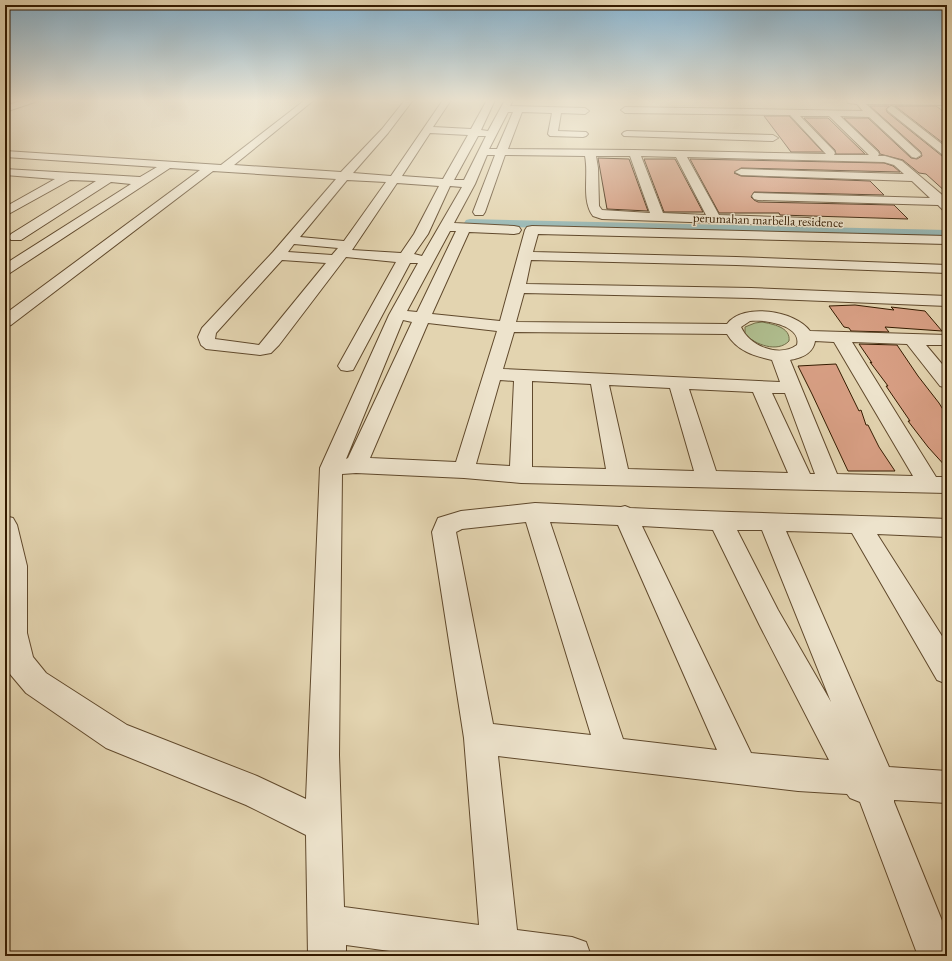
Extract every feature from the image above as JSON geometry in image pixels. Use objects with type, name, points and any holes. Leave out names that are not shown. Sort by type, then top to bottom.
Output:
[{"type":"street","points":[[224,168],[253,145]]},
{"type":"street","points":[[372,145],[278,255],[208,332],[206,337],[207,341],[212,344],[260,350],[265,349],[273,341],[342,252],[394,179],[416,145]]},
{"type":"street","points":[[347,366],[405,258],[421,234],[467,145]]},
{"type":"street","points":[[344,466],[392,382],[422,318],[454,221],[486,145]]},
{"type":"street","points":[[479,212],[504,145]]},
{"type":"street","points":[[586,145],[587,150]]},
{"type":"street","points":[[630,145],[658,217]]},
{"type":"street","points":[[777,145],[782,152]]},
{"type":"street","points":[[823,145],[830,153]]},
{"type":"street","points":[[864,145],[874,154]]},
{"type":"street","points":[[484,148],[916,155],[905,145]]},
{"type":"street","points":[[936,145],[947,153]]},
{"type":"street","name":"perumahan marbella residence","points":[[587,150],[593,168],[593,206],[597,213],[602,215],[822,222]]},
{"type":"street","points":[[631,151],[730,156],[891,160],[898,163],[943,200]]},
{"type":"street","points":[[680,154],[715,219]]},
{"type":"street","points":[[8,156],[77,158],[394,179],[470,181]]},
{"type":"street","points":[[730,156],[775,220]]},
{"type":"street","points":[[47,175],[77,158]]},
{"type":"street","points":[[5,270],[169,164]]},
{"type":"street","points":[[5,322],[210,168]]},
{"type":"street","points":[[5,172],[142,181]]},
{"type":"street","points":[[741,172],[916,178]]},
{"type":"street","points":[[12,185],[32,174]]},
{"type":"street","points":[[5,212],[68,176]]},
{"type":"street","points":[[9,239],[108,179]]},
{"type":"street","points":[[758,196],[943,200]]},
{"type":"street","points":[[454,221],[514,230]]},
{"type":"street","points":[[454,221],[428,260],[395,320],[344,466],[324,689],[323,825],[327,940],[572,956]]},
{"type":"street","points":[[464,470],[476,422],[507,327],[532,230],[947,240]]},
{"type":"street","points":[[724,235],[761,316]]},
{"type":"street","points":[[9,239],[52,240]]},
{"type":"street","points":[[9,239],[39,248]]},
{"type":"street","points":[[290,240],[342,252],[428,260]]},
{"type":"street","points":[[278,255],[342,252]]},
{"type":"street","points":[[525,256],[743,277],[947,301]]},
{"type":"street","points":[[517,288],[947,269]]},
{"type":"street","points":[[5,303],[27,305]]},
{"type":"street","points":[[761,316],[779,319],[790,323],[799,329],[805,336],[807,342],[805,348],[799,352],[779,355],[755,350],[745,345],[738,340],[733,333],[733,329],[732,327],[736,321],[744,318],[761,316]]},
{"type":"street","points":[[369,324],[422,318],[507,327],[733,329]]},
{"type":"street","points":[[805,336],[947,340]]},
{"type":"street","points":[[840,337],[938,485]]},
{"type":"street","points":[[912,339],[947,382]]},
{"type":"street","points":[[779,355],[829,481]]},
{"type":"street","points":[[492,374],[523,377],[792,388]]},
{"type":"street","points":[[521,474],[523,377]]},
{"type":"street","points":[[599,380],[619,477]]},
{"type":"street","points":[[678,383],[707,479]]},
{"type":"street","points":[[760,386],[802,481]]},
{"type":"street","points":[[344,466],[464,470],[521,474],[938,485]]},
{"type":"street","points":[[535,512],[612,753]]},
{"type":"street","points":[[500,952],[480,738],[444,532],[446,525],[457,521],[535,512],[625,515],[720,521],[770,521],[947,528]]},
{"type":"street","points":[[625,515],[741,767]]},
{"type":"street","points":[[720,521],[769,618],[870,788]]},
{"type":"street","points":[[770,521],[870,788],[937,956]]},
{"type":"street","points":[[5,525],[14,566],[13,633],[20,664],[36,683],[117,737],[257,793],[323,825]]},
{"type":"street","points":[[859,525],[947,670]]},
{"type":"street","points":[[480,738],[741,767],[798,775],[870,788],[947,787]]},
{"type":"green space","points":[[762,322],[784,329],[789,336],[789,341],[779,347],[773,347],[760,344],[745,334],[745,327]]},
{"type":"building","points":[[786,145],[816,145],[823,152],[791,152]]},
{"type":"building","points":[[830,145],[856,145],[865,154],[836,154],[835,150]]},
{"type":"building","points":[[872,145],[897,145],[911,158],[917,159],[922,156],[921,152],[913,145],[928,145],[942,156],[947,157],[947,193],[926,174],[919,173],[903,160],[880,154]]},
{"type":"building","points":[[598,158],[629,159],[648,211],[607,209]]},
{"type":"building","points":[[644,159],[675,159],[703,212],[664,212]]},
{"type":"building","points":[[690,159],[884,163],[893,166],[900,172],[741,168],[734,173],[741,176],[870,181],[884,195],[754,192],[751,197],[758,202],[894,205],[908,219],[780,215],[779,213],[719,213]]},
{"type":"building","points":[[855,305],[894,310],[891,307],[925,311],[942,331],[885,327],[889,332],[851,331],[849,328],[844,327],[829,306]]},
{"type":"building","points":[[859,344],[897,345],[939,403],[947,416],[947,468],[928,447],[908,421],[910,421]]},
{"type":"building","points":[[836,364],[859,411],[861,410],[866,425],[868,425],[879,447],[895,471],[848,471],[798,366]]},
{"type":"waterway","points":[[470,223],[947,234]]}]
